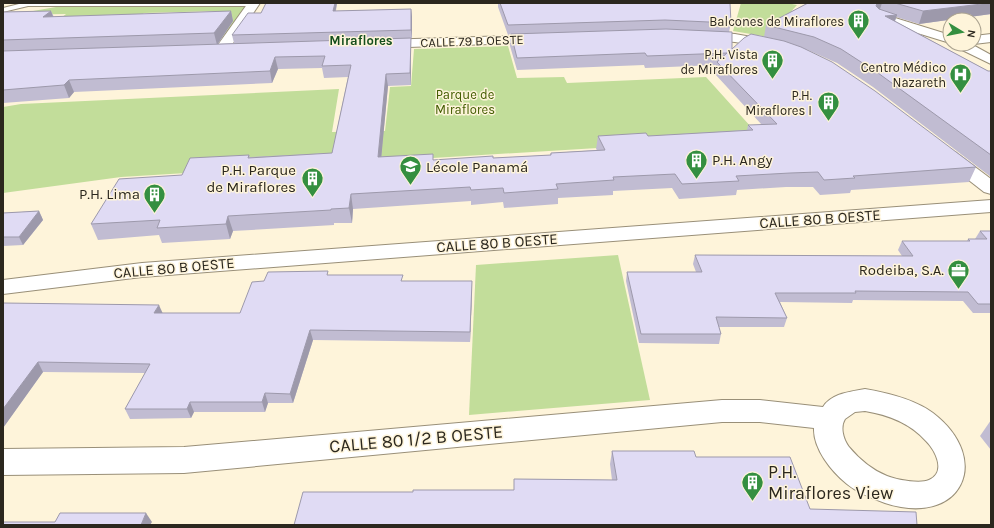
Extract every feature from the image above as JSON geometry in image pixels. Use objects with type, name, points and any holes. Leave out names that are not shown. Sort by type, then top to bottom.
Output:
[{"type":"street","points":[[222,49],[254,3]]},
{"type":"street","points":[[878,17],[942,37]]},
{"type":"street","points":[[685,35],[735,38],[760,42],[789,50]]},
{"type":"street","name":"CALLE 79 B OESTE","points":[[372,44],[554,39]]},
{"type":"street","points":[[207,50],[238,49]]},
{"type":"street","points":[[976,52],[991,60]]},
{"type":"street","points":[[941,149],[991,188]]},
{"type":"street","name":"CALLE 80 B OESTE","points":[[3,287],[142,270],[991,206]]},
{"type":"street","name":"CALLE 80 1/2 B OESTE","points":[[3,462],[184,460],[722,411],[760,411],[829,419]]},
{"type":"lane","points":[[3,10],[30,4],[254,3]]},
{"type":"green space","points":[[62,3],[254,3],[222,49],[193,50],[218,11],[144,13],[129,25],[50,27],[66,14],[10,15],[56,7]]},
{"type":"green space","points":[[741,3],[787,3],[797,5],[768,37],[733,31]]},
{"type":"green space","name":"Parque de Miraflores","points":[[508,46],[517,78],[564,77],[567,83],[706,77],[761,138],[121,177],[3,193],[3,107],[21,104],[339,89],[332,132],[385,131],[390,87],[411,86],[414,49]]},
{"type":"green space","points":[[618,255],[650,400],[469,415],[476,265]]},
{"type":"building","points":[[266,3],[335,3],[333,11],[411,9],[411,30],[232,35],[248,13],[261,13]]},
{"type":"building","points":[[500,3],[730,3],[731,23],[665,20],[508,25]]},
{"type":"building","points":[[808,3],[877,3],[876,6],[879,9],[897,15],[885,16],[942,46],[942,52],[952,52],[988,71],[991,71],[991,155],[878,73],[841,49],[814,37],[766,25]]},
{"type":"building","points":[[895,3],[990,3],[923,11]]},
{"type":"building","points":[[51,11],[43,17],[231,11],[214,33],[3,40],[3,12]]},
{"type":"building","points":[[666,29],[732,32],[732,49],[751,34],[784,41],[801,47],[832,62],[875,91],[976,167],[853,176],[855,178],[824,180],[818,172],[736,176],[739,181],[682,184],[675,174],[613,177],[614,180],[556,184],[558,189],[504,193],[503,188],[471,190],[470,187],[351,194],[349,208],[228,216],[226,224],[157,228],[160,220],[91,224],[119,179],[182,175],[190,158],[249,155],[248,158],[332,153],[351,65],[322,66],[325,56],[275,57],[270,71],[69,80],[64,85],[3,90],[3,51],[411,38],[410,73],[386,74],[378,157],[433,154],[433,160],[493,156],[493,158],[551,155],[551,153],[605,150],[598,136],[646,133],[648,136],[753,130],[748,125],[777,124],[717,62],[727,53],[647,56],[645,53],[517,58],[511,34]]},
{"type":"building","points":[[39,211],[19,237],[3,237],[3,213]]},
{"type":"building","points":[[980,231],[991,231],[991,304],[978,304],[968,292],[855,291],[856,293],[775,293],[787,318],[716,317],[721,334],[641,334],[627,272],[702,272],[695,255],[913,256],[902,241],[970,241],[968,239],[987,239]]},
{"type":"building","points":[[328,271],[327,275],[403,275],[401,281],[472,281],[470,332],[310,330],[290,394],[265,393],[262,402],[190,402],[187,409],[125,409],[150,364],[38,362],[3,409],[3,303],[159,305],[154,313],[240,313],[252,282],[264,281],[268,272]]},
{"type":"building","points":[[612,451],[694,451],[696,457],[790,457],[810,509],[916,512],[917,525],[294,525],[303,492],[514,490],[514,479],[617,480]]},
{"type":"building","points":[[60,513],[146,513],[141,525],[3,525],[3,522],[55,522]]},
{"type":"place","name":"Balcones de Miraflores","points":[[859,40]]},
{"type":"place","name":"P.H. Vista de Miraflores","points":[[773,80]]},
{"type":"place","name":"Centro Médico Nazareth","points":[[961,94]]},
{"type":"place","name":"P.H. Miraflores I","points":[[828,122]]},
{"type":"place","name":"P.H. Angy","points":[[696,180]]},
{"type":"place","name":"Lécole Panamá","points":[[410,186]]},
{"type":"place","name":"P.H. Parque de Miraflores","points":[[312,198]]},
{"type":"place","name":"P.H. Lima","points":[[155,214]]},
{"type":"place","name":"Rodeiba, S.A.","points":[[959,290]]},
{"type":"place","name":"P.H. Miraflores View","points":[[753,502]]},
{"type":"district","name":"Miraflores","points":[[361,40]]}]
